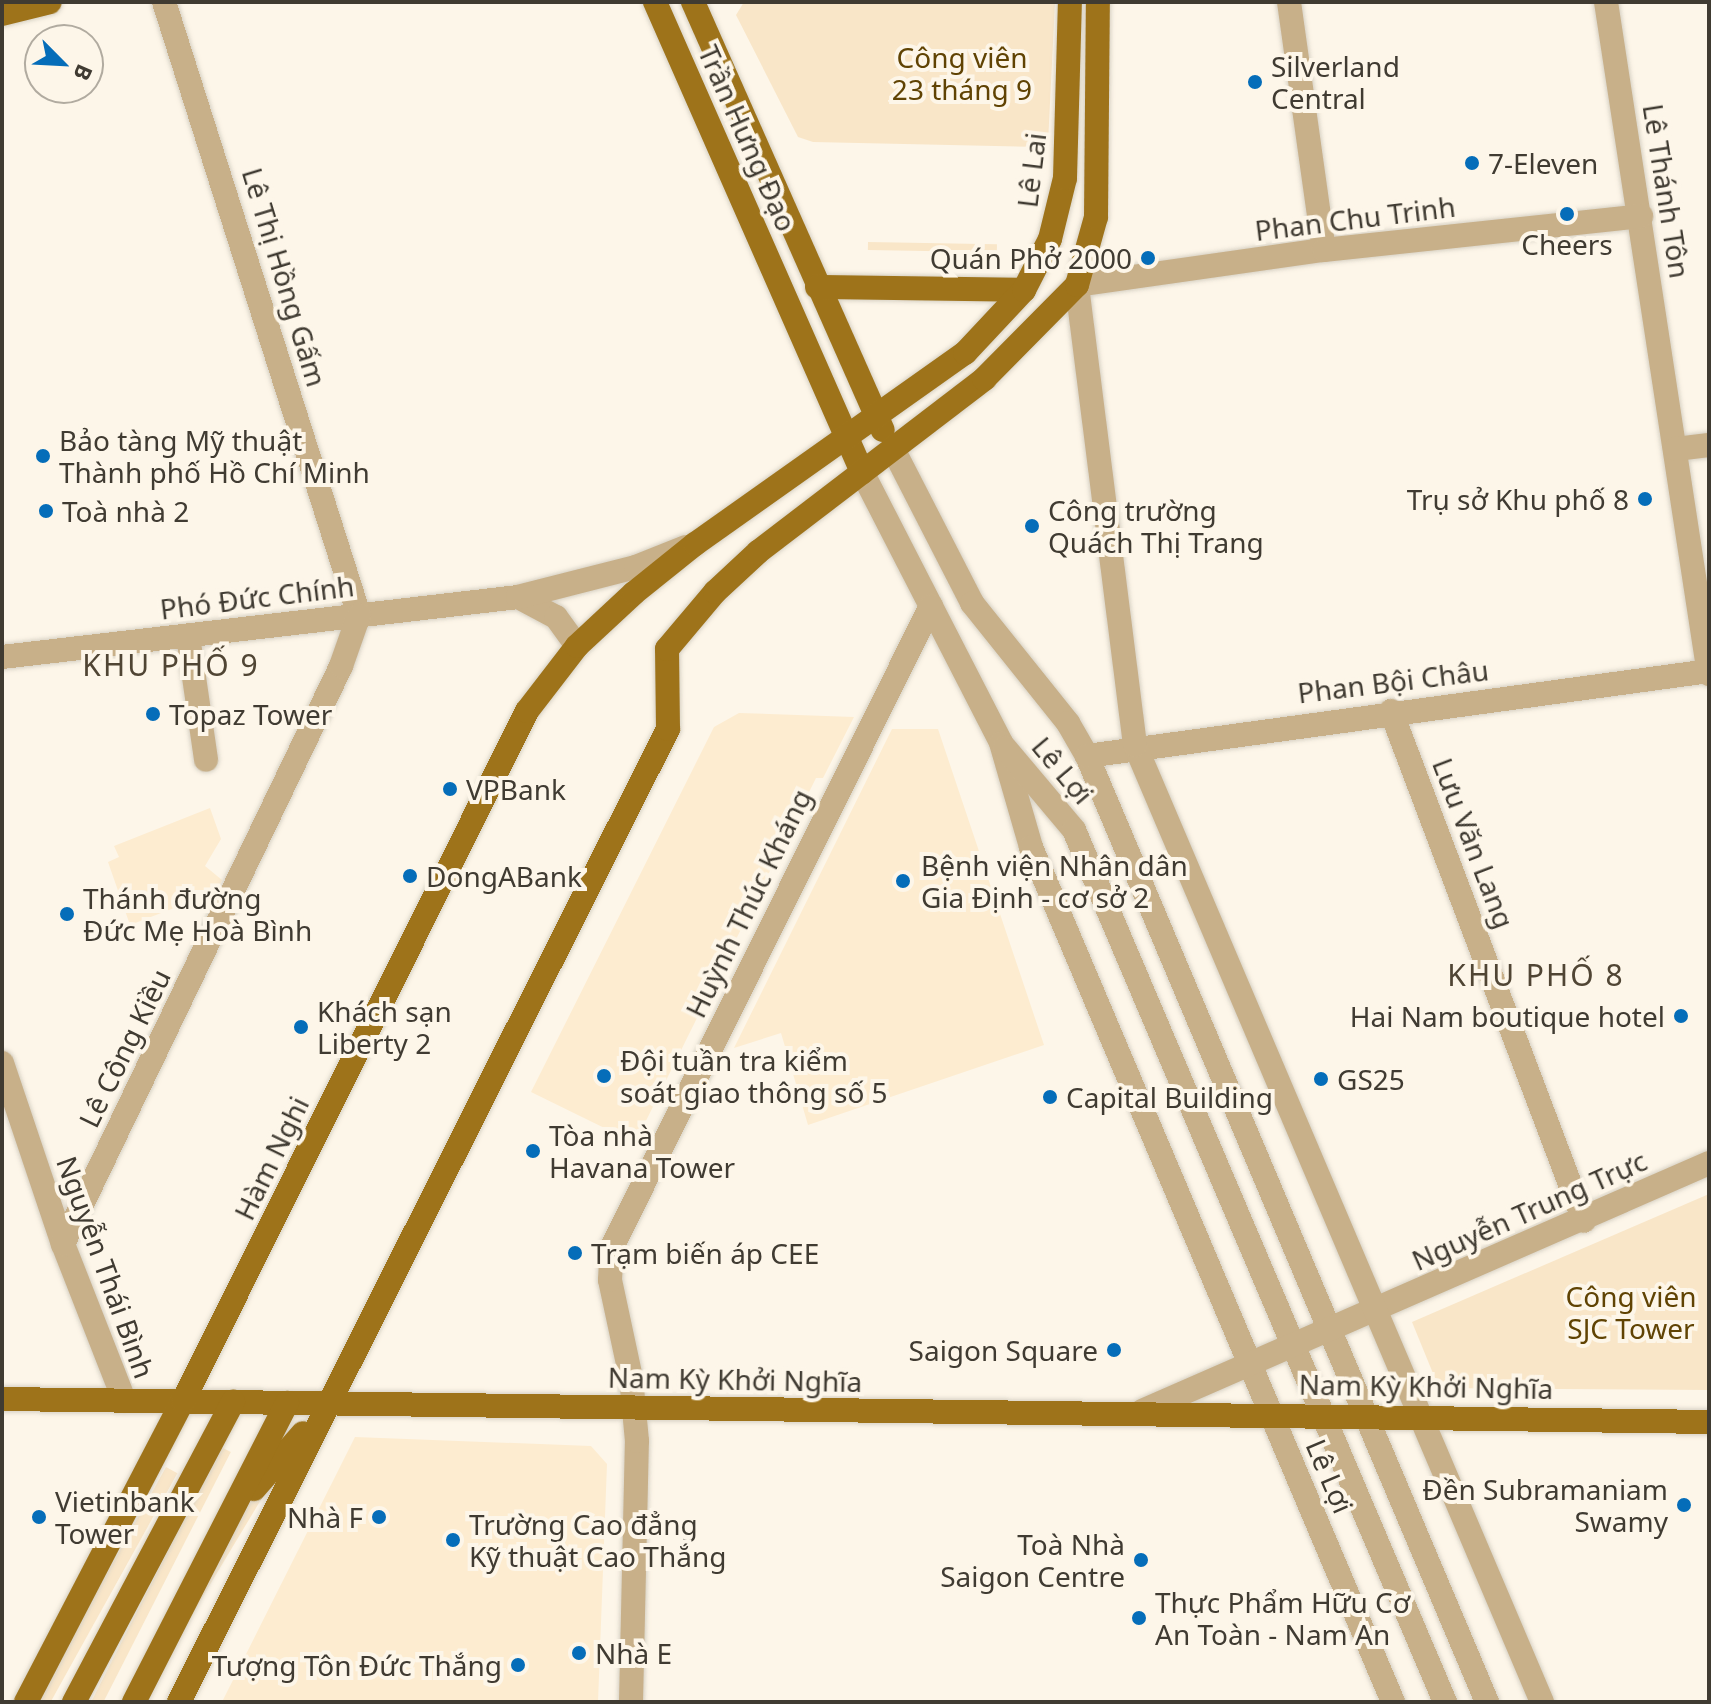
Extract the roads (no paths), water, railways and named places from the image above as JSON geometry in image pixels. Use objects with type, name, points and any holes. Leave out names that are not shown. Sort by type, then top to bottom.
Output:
[{"type":"main road","points":[[2,14],[50,2]]},
{"type":"main road","name":"Trần Hưng Đạo","points":[[655,2],[846,436]]},
{"type":"main road","name":"Trần Hưng Đạo","points":[[693,2],[817,287]]},
{"type":"main road","name":"Lê Lai","points":[[1024,290],[1050,239],[1065,178],[1070,2]]},
{"type":"main road","points":[[179,1702],[668,729],[667,649],[715,592],[758,552],[984,379],[1077,285],[1096,217],[1098,2]]},
{"type":"main road","points":[[893,449],[817,287],[1024,290]]},
{"type":"main road","points":[[577,646],[695,544],[965,353],[1024,290]]},
{"type":"main road","points":[[846,436],[862,472]]},
{"type":"main road","name":"Hàm Nghi","points":[[26,1702],[183,1401],[527,711],[577,646]]},
{"type":"main road","points":[[2,1399],[183,1401]]},
{"type":"main road","name":"Nam Kỳ Khởi Nghĩa","points":[[183,1401],[1365,1414],[1709,1422]]},
{"type":"main road","points":[[74,1702],[233,1402]]},
{"type":"main road","points":[[134,1702],[287,1403]]},
{"type":"main road","points":[[227,1521],[328,1403]]},
{"type":"street","name":"Lê Thị Hồng Gấm","points":[[164,2],[359,615]]},
{"type":"street","points":[[1289,2],[1324,250]]},
{"type":"street","name":"Lê Thánh Tôn","points":[[1606,2],[1709,672]]},
{"type":"street","name":"Phan Chu Trinh","points":[[1077,285],[1324,250],[1641,216]]},
{"type":"street","points":[[1077,285],[1135,745],[1416,1415],[1542,1702]]},
{"type":"street","points":[[1676,449],[1709,445]]},
{"type":"street","points":[[893,449],[972,603],[1068,723],[1087,756]]},
{"type":"street","points":[[862,472],[1001,743]]},
{"type":"street","name":"Phó Đức Chính","points":[[2,657],[518,597],[636,567],[695,544]]},
{"type":"street","points":[[518,597],[556,617],[577,646]]},
{"type":"street","name":"Huỳnh Thúc Kháng","points":[[631,1702],[635,1408],[610,1280],[612,1247],[931,606]]},
{"type":"street","name":"Lê Công Kiều","points":[[63,1244],[341,666],[359,615]]},
{"type":"street","points":[[188,636],[206,760]]},
{"type":"street","name":"Phan Bội Châu","points":[[1087,756],[1135,745],[1709,672]]},
{"type":"street","name":"Lưu Văn Lang","points":[[1391,711],[1584,1221]]},
{"type":"street","name":"Lê Lợi","points":[[1001,743],[1074,830],[1445,1702]]},
{"type":"street","name":"Lê Lợi","points":[[1001,743],[1031,847],[1393,1702]]},
{"type":"street","name":"Lê Lợi","points":[[1087,756],[1487,1702]]},
{"type":"street","name":"Nguyễn Thái Bình","points":[[2,1063],[63,1244],[124,1400]]},
{"type":"street","name":"Nguyễn Trung Trực","points":[[1329,1330],[1584,1221],[1709,1163]]},
{"type":"street","name":"Nam Kỳ Khởi Nghĩa","points":[[1142,1411],[1329,1330]]},
{"type":"place","name":"Silverland Central","points":[[1255,82]]},
{"type":"place","name":"7-Eleven","points":[[1472,163]]},
{"type":"place","name":"Cheers","points":[[1567,214]]},
{"type":"place","name":"Quán Phở 2000","points":[[1148,258]]},
{"type":"place","name":"Bảo tàng Mỹ thuật Thành phố Hồ Chí Minh","points":[[43,456]]},
{"type":"place","name":"Trụ sở Khu phố 8","points":[[1645,499]]},
{"type":"place","name":"Toà nhà 2","points":[[46,511]]},
{"type":"place","name":"Công trường Quách Thị Trang","points":[[1032,526]]},
{"type":"place","name":"Topaz Tower","points":[[153,714]]},
{"type":"place","name":"VPBank","points":[[450,789]]},
{"type":"place","name":"DongABank","points":[[410,876]]},
{"type":"place","name":"Bệnh viện Nhân dân Gia Định - cơ sở 2","points":[[903,881]]},
{"type":"place","name":"Thánh đường Đức Mẹ Hoà Bình","points":[[67,914]]},
{"type":"place","name":"Hai Nam boutique hotel","points":[[1681,1016]]},
{"type":"place","name":"Khách sạn Liberty 2","points":[[301,1027]]},
{"type":"place","name":"Đội tuần tra kiểm soát giao thông số 5","points":[[604,1076]]},
{"type":"place","name":"GS25","points":[[1321,1079]]},
{"type":"place","name":"Capital Building","points":[[1050,1097]]},
{"type":"place","name":"Tòa nhà Havana Tower","points":[[533,1151]]},
{"type":"place","name":"Trạm biến áp CEE","points":[[575,1253]]},
{"type":"place","name":"Saigon Square","points":[[1114,1350]]},
{"type":"place","name":"Đền Subramaniam Swamy","points":[[1684,1505]]},
{"type":"place","name":"Vietinbank Tower","points":[[39,1517]]},
{"type":"place","name":"Nhà F","points":[[379,1517]]},
{"type":"place","name":"Trường Cao đẳng Kỹ thuật Cao Thắng","points":[[453,1540]]},
{"type":"place","name":"Toà Nhà Saigon Centre","points":[[1141,1560]]},
{"type":"place","name":"Thực Phẩm Hữu Cơ An Toàn - Nam An","points":[[1139,1618]]},
{"type":"place","name":"Nhà E","points":[[579,1653]]},
{"type":"place","name":"Tượng Tôn Đức Thắng","points":[[518,1665]]},
{"type":"district","name":"KHU PHỐ 9","points":[[171,665]]},
{"type":"district","name":"KHU PHỐ 8","points":[[1536,975]]},
{"type":"park label","name":"Công viên 23 tháng 9","points":[[962,73]]},
{"type":"park label","name":"Công viên SJC Tower","points":[[1631,1312]]}]
